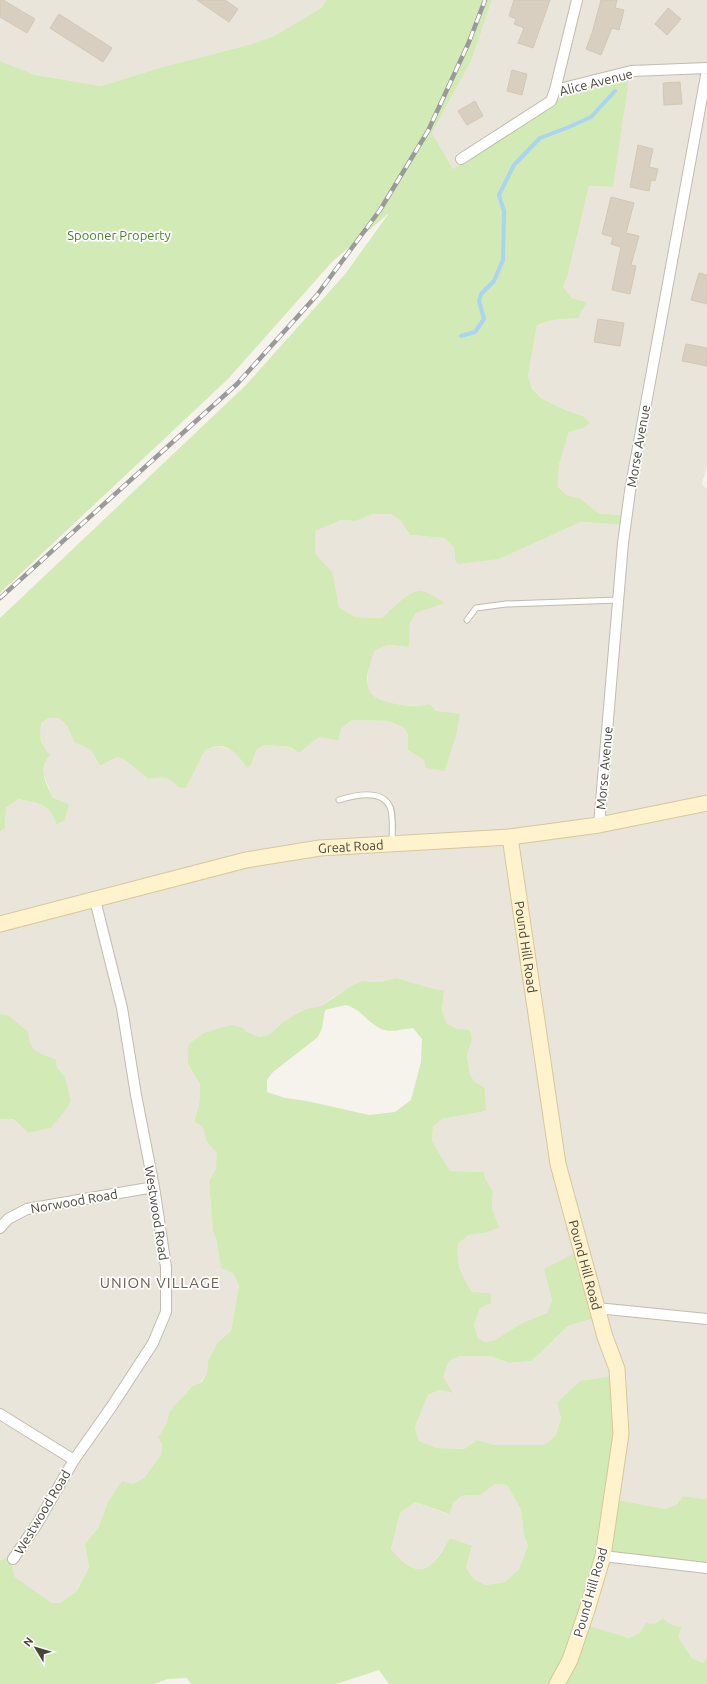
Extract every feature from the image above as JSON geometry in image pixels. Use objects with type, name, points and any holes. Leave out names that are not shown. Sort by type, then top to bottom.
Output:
[{"type":"street","points":[[555,90],[577,0]]},
{"type":"street","name":"Alice Avenue","points":[[461,160],[551,102],[555,90],[631,71],[707,69]]},
{"type":"street","name":"Morse Avenue","points":[[599,825],[620,600],[623,543],[630,491],[707,69]]},
{"type":"street","name":"Great Road","points":[[0,924],[246,860],[320,848],[392,843],[510,838],[599,825],[707,803]]},
{"type":"street","name":"Pound Hill Road","points":[[510,838],[558,1164],[605,1337],[616,1369],[621,1434],[603,1556],[588,1610],[570,1660],[557,1684]]},
{"type":"street","name":"Westwood Road","points":[[14,1560],[37,1524],[74,1460],[112,1406],[153,1343],[166,1312],[166,1267],[154,1188],[136,1095],[122,1008],[95,900]]},
{"type":"street","name":"Norwood Road","points":[[0,1228],[8,1219],[27,1209],[154,1188]]},
{"type":"street","points":[[597,1308],[707,1319]]},
{"type":"street","points":[[0,1414],[74,1460]]},
{"type":"street","points":[[603,1556],[707,1568]]},
{"type":"lane","points":[[466,620],[476,608],[506,604],[620,600]]},
{"type":"lane","points":[[339,800],[373,795],[387,802],[390,805],[391,812],[392,843]]},
{"type":"shaded area","points":[[0,0],[327,0],[321,8],[274,36],[248,45],[166,66],[101,86],[33,74],[0,77]]},
{"type":"shaded area","points":[[492,0],[707,0],[707,466],[702,484],[707,489],[707,1497],[704,1499],[683,1496],[677,1504],[665,1509],[613,1499],[557,1403],[561,1418],[556,1435],[544,1445],[495,1445],[477,1440],[464,1449],[437,1448],[419,1441],[415,1427],[428,1395],[439,1390],[452,1393],[443,1377],[449,1361],[460,1356],[491,1356],[509,1363],[532,1361],[568,1326],[598,1317],[545,1269],[552,1300],[547,1313],[522,1323],[495,1340],[485,1342],[478,1338],[474,1325],[480,1308],[464,1280],[457,1259],[458,1243],[468,1235],[484,1233],[492,1208],[493,1191],[486,1180],[484,1172],[450,1171],[432,1141],[433,1127],[442,1119],[486,1111],[485,1088],[475,1082],[470,1075],[467,1055],[472,1040],[458,1029],[447,1024],[442,1011],[444,990],[434,989],[399,978],[379,982],[363,981],[333,997],[321,1006],[306,1009],[298,1013],[283,1022],[270,1034],[259,1037],[245,1031],[188,1064],[200,1084],[199,1105],[194,1122],[202,1126],[206,1132],[207,1142],[218,1153],[216,1168],[209,1181],[213,1231],[216,1238],[221,1267],[233,1273],[239,1286],[231,1331],[217,1343],[208,1361],[207,1373],[201,1382],[192,1386],[169,1412],[167,1423],[158,1437],[162,1445],[161,1455],[144,1478],[132,1484],[107,1504],[98,1528],[85,1544],[89,1567],[77,1591],[60,1603],[52,1603],[15,1577],[10,1557],[0,1560],[0,1119],[12,1119],[28,1133],[51,1128],[71,1100],[65,1077],[57,1067],[56,1059],[36,1053],[8,1015],[0,1014],[0,832],[5,828],[6,808],[18,799],[47,806],[54,815],[56,823],[69,804],[53,798],[43,773],[45,761],[44,748],[39,731],[42,722],[50,718],[59,718],[67,726],[74,742],[91,750],[100,766],[117,757],[125,760],[148,779],[164,777],[171,779],[178,787],[186,787],[205,750],[218,746],[231,750],[241,757],[247,767],[251,765],[257,749],[265,745],[291,747],[299,753],[319,737],[341,729],[352,720],[388,721],[404,728],[408,735],[408,750],[424,760],[436,711],[430,704],[420,707],[382,702],[371,696],[367,688],[368,666],[375,650],[388,645],[408,647],[410,623],[416,613],[446,603],[403,599],[382,618],[355,617],[339,607],[333,573],[315,553],[315,530],[341,520],[356,521],[373,514],[391,514],[401,521],[410,535],[445,538],[454,548],[455,560],[499,559],[581,522],[627,525],[628,516],[598,513],[581,499],[567,495],[558,485],[559,465],[569,432],[583,428],[583,416],[563,409],[541,398],[532,387],[528,376],[537,325],[553,320],[577,318],[587,302],[572,298],[563,287],[567,278],[589,186],[612,187],[564,96],[453,169],[432,133],[472,59]]},
{"type":"shaded area","points":[[495,1484],[507,1485],[521,1510],[524,1536],[528,1546],[519,1569],[505,1582],[486,1585],[474,1579],[466,1568],[472,1547],[450,1538],[432,1565],[421,1570],[414,1568],[397,1558],[391,1549],[400,1513],[415,1502],[448,1514],[453,1504],[461,1496],[481,1495]]},
{"type":"shaded area","points":[[600,1559],[707,1568],[707,1657],[703,1663],[692,1658],[678,1637],[682,1627],[670,1624],[663,1618],[640,1633],[629,1638],[582,1625]]},
{"type":"green space","name":"Spooner Property","points":[[327,0],[492,0],[472,59],[432,133],[453,169],[564,96],[629,78],[613,187],[589,186],[567,278],[563,287],[572,298],[587,302],[578,318],[553,320],[537,325],[528,376],[532,388],[541,398],[563,409],[583,416],[590,423],[583,428],[569,432],[559,465],[558,486],[567,495],[581,499],[598,513],[628,516],[627,525],[581,522],[499,559],[458,564],[455,560],[454,548],[445,538],[410,535],[401,521],[391,514],[373,514],[356,521],[341,520],[315,531],[315,553],[333,573],[339,607],[355,617],[382,618],[400,601],[411,594],[421,591],[446,603],[416,613],[410,623],[409,647],[388,645],[375,650],[368,670],[367,679],[371,693],[376,698],[401,705],[421,706],[430,704],[436,711],[460,714],[456,735],[445,771],[426,768],[424,760],[408,750],[408,735],[404,728],[388,721],[352,720],[341,729],[338,740],[319,737],[299,753],[291,747],[265,745],[257,749],[251,765],[247,768],[238,756],[227,748],[216,746],[205,750],[186,788],[178,787],[171,780],[165,778],[148,779],[125,760],[117,757],[100,766],[91,750],[74,742],[67,726],[59,718],[50,718],[42,722],[40,731],[42,744],[50,755],[46,760],[43,771],[53,798],[69,804],[64,821],[56,824],[54,817],[47,808],[37,803],[18,799],[6,808],[5,828],[0,832],[0,618],[246,385],[346,273],[389,213],[332,262],[228,379],[0,593],[0,61],[32,74],[101,86],[166,66],[248,45],[274,36],[321,8]]},
{"type":"green space","points":[[398,978],[434,989],[444,990],[442,1011],[447,1024],[458,1029],[470,1030],[472,1040],[467,1055],[470,1075],[475,1082],[485,1088],[486,1111],[442,1119],[433,1127],[432,1141],[450,1171],[484,1172],[486,1180],[493,1191],[492,1208],[499,1228],[484,1233],[468,1235],[458,1244],[460,1269],[472,1292],[490,1293],[491,1303],[480,1308],[474,1325],[478,1338],[485,1342],[495,1340],[522,1323],[547,1313],[552,1300],[544,1269],[577,1252],[598,1317],[568,1326],[532,1361],[509,1363],[491,1356],[460,1356],[449,1361],[443,1377],[453,1393],[439,1390],[428,1395],[415,1427],[419,1441],[437,1448],[464,1449],[477,1440],[495,1445],[544,1445],[556,1435],[561,1418],[557,1403],[580,1381],[615,1376],[613,1499],[665,1509],[677,1504],[683,1496],[704,1499],[707,1497],[707,1568],[603,1554],[582,1624],[629,1638],[640,1633],[646,1623],[654,1624],[663,1618],[670,1624],[682,1627],[678,1637],[692,1658],[703,1663],[707,1657],[707,1684],[389,1684],[379,1670],[336,1684],[191,1684],[187,1678],[168,1679],[154,1684],[0,1684],[0,1560],[10,1557],[15,1577],[52,1603],[60,1603],[77,1591],[89,1567],[85,1544],[98,1528],[107,1504],[122,1481],[132,1484],[144,1478],[161,1455],[162,1445],[158,1437],[167,1423],[169,1412],[192,1386],[202,1382],[207,1373],[208,1361],[217,1343],[231,1331],[239,1286],[233,1273],[221,1268],[216,1238],[213,1231],[209,1181],[216,1168],[217,1153],[206,1140],[202,1127],[194,1122],[199,1105],[200,1084],[188,1064],[189,1044],[204,1033],[231,1025],[243,1028],[245,1031],[259,1037],[270,1034],[283,1022],[298,1013],[306,1009],[321,1006],[353,985],[363,981],[379,982]],"holes":[[[346,1005],[356,1010],[381,1029],[392,1031],[413,1028],[422,1039],[421,1062],[411,1100],[395,1112],[369,1115],[307,1101],[285,1098],[267,1092],[267,1080],[273,1072],[318,1037],[322,1028],[325,1010]],[[495,1484],[507,1485],[521,1510],[524,1536],[528,1546],[519,1569],[505,1582],[486,1585],[474,1579],[466,1568],[472,1546],[450,1538],[434,1562],[423,1569],[417,1569],[410,1566],[399,1559],[391,1549],[400,1513],[415,1502],[449,1514],[453,1504],[461,1496],[481,1495]]]},
{"type":"green space","points":[[0,1014],[8,1015],[28,1032],[31,1044],[36,1051],[56,1059],[57,1067],[65,1077],[71,1100],[68,1107],[51,1128],[28,1133],[13,1119],[0,1119]]},
{"type":"building","points":[[0,0],[3,0],[35,19],[27,33],[0,17]]},
{"type":"building","points":[[197,0],[225,0],[238,9],[229,22]]},
{"type":"building","points":[[514,0],[550,0],[533,48],[518,43],[524,28],[514,24],[516,19],[509,16]]},
{"type":"building","points":[[601,0],[617,0],[615,8],[624,10],[619,30],[612,28],[601,55],[586,49]]},
{"type":"building","points":[[668,8],[681,19],[667,35],[655,24]]},
{"type":"building","points":[[59,14],[112,48],[103,62],[50,28]]},
{"type":"building","points":[[512,70],[527,74],[522,95],[507,91]]},
{"type":"building","points":[[680,82],[682,104],[664,105],[663,83]]},
{"type":"building","points":[[475,101],[483,116],[467,125],[458,111]]},
{"type":"building","points":[[638,145],[653,149],[649,167],[658,169],[655,181],[651,180],[649,191],[630,187]]},
{"type":"building","points":[[611,197],[634,203],[626,233],[639,236],[631,265],[636,266],[630,294],[612,290],[621,247],[611,244],[613,237],[602,234]]},
{"type":"building","points":[[699,273],[707,275],[707,304],[691,300]]},
{"type":"building","points":[[598,319],[624,323],[620,346],[594,342]]},
{"type":"building","points":[[686,344],[707,348],[707,366],[682,361]]},
{"type":"waterway","points":[[461,336],[475,332],[484,319],[479,301],[481,294],[494,281],[503,260],[504,211],[499,195],[514,165],[540,138],[591,117],[615,91]]},
{"type":"railway","points":[[0,598],[237,384],[317,295],[380,210],[428,131],[469,42],[485,0]]},
{"type":"district","name":"UNION VILLAGE","points":[[160,1282]]}]
